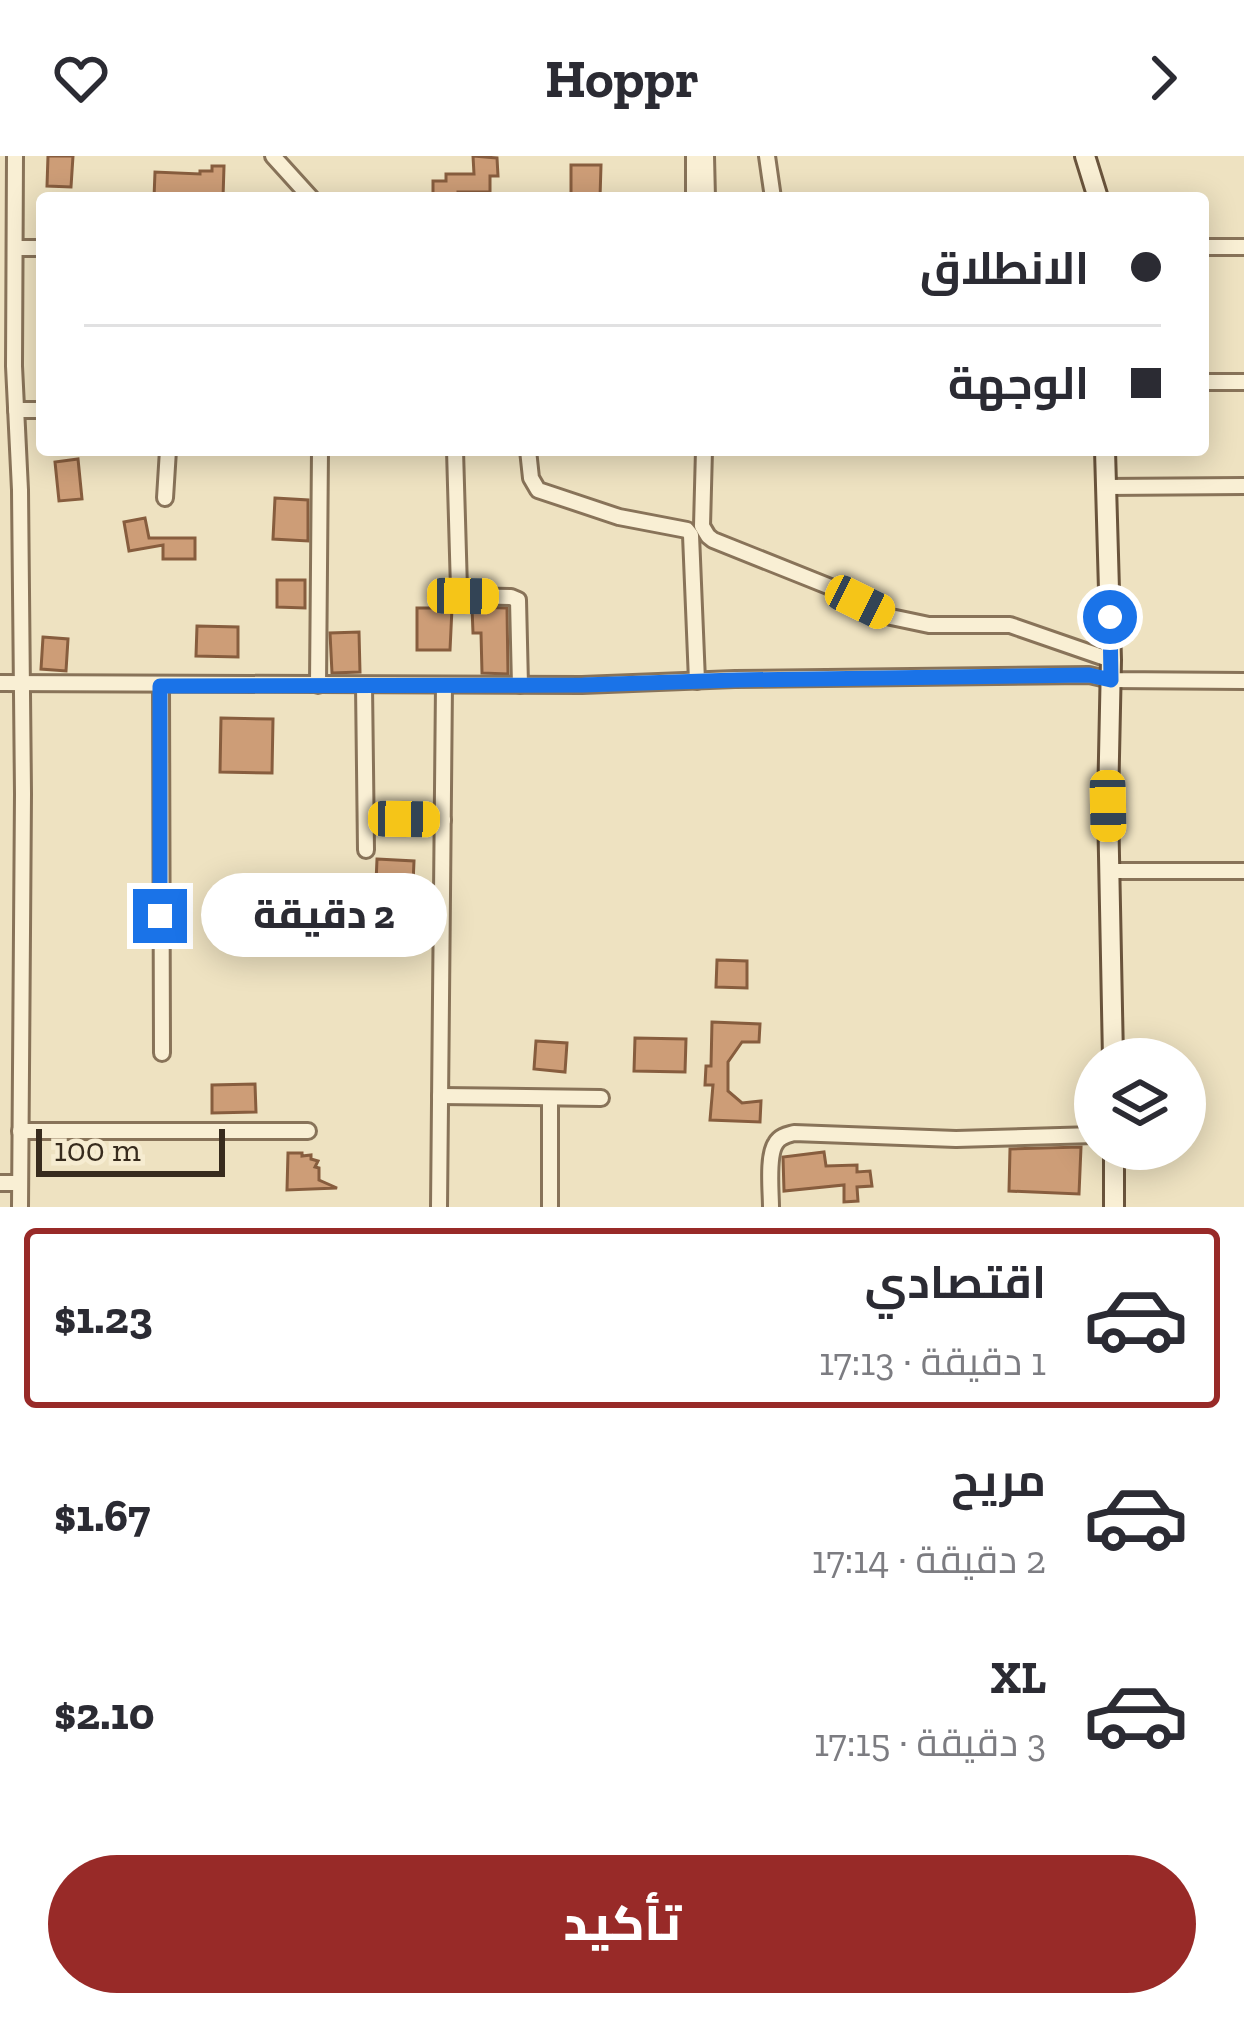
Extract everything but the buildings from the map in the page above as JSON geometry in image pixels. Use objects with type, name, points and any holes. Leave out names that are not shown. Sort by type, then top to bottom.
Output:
[{"type":"main road","points":[[1087,159],[1096,192]]},
{"type":"main road","points":[[1105,456],[1113,1038]]},
{"type":"main road","points":[[1114,1170],[1114,1207]]},
{"type":"street","points":[[15,156],[7,194],[16,248],[23,794],[20,1207]]},
{"type":"street","points":[[273,156],[306,192]]},
{"type":"street","points":[[694,156],[694,192]]},
{"type":"street","points":[[706,156],[707,192]]},
{"type":"street","points":[[767,156],[771,192]]},
{"type":"street","points":[[1209,247],[1244,247]]},
{"type":"street","points":[[16,248],[36,248]]},
{"type":"street","points":[[1209,382],[1244,382]]},
{"type":"street","points":[[16,410],[36,410]]},
{"type":"street","points":[[165,498],[168,456]]},
{"type":"street","points":[[318,685],[320,456]]},
{"type":"street","points":[[455,456],[459,590],[463,596],[518,601],[520,685]]},
{"type":"street","points":[[529,456],[538,490],[619,518],[687,530],[691,535],[697,681]]},
{"type":"street","points":[[704,456],[703,526],[713,540],[891,617],[929,625],[1010,625],[1111,670]]},
{"type":"street","points":[[1105,487],[1244,486]]},
{"type":"street","points":[[0,683],[520,685],[1089,675],[1111,670],[1244,681]]},
{"type":"street","points":[[439,1207],[444,685]]},
{"type":"street","points":[[160,686],[162,1053]]},
{"type":"street","points":[[364,686],[366,850]]},
{"type":"street","points":[[366,818],[442,820]]},
{"type":"street","points":[[1110,871],[1244,871]]},
{"type":"street","points":[[0,1068],[19,1068]]},
{"type":"street","points":[[440,1096],[601,1098]]},
{"type":"street","points":[[550,1098],[550,1207]]},
{"type":"street","points":[[20,1131],[308,1131]]},
{"type":"street","points":[[771,1207],[774,1145],[794,1133],[956,1139],[1074,1136]]},
{"type":"street","points":[[0,1183],[20,1183]]},
{"type":"route","points":[[160,916],[160,686],[583,685],[1089,675],[1111,680],[1110,617]]}]
